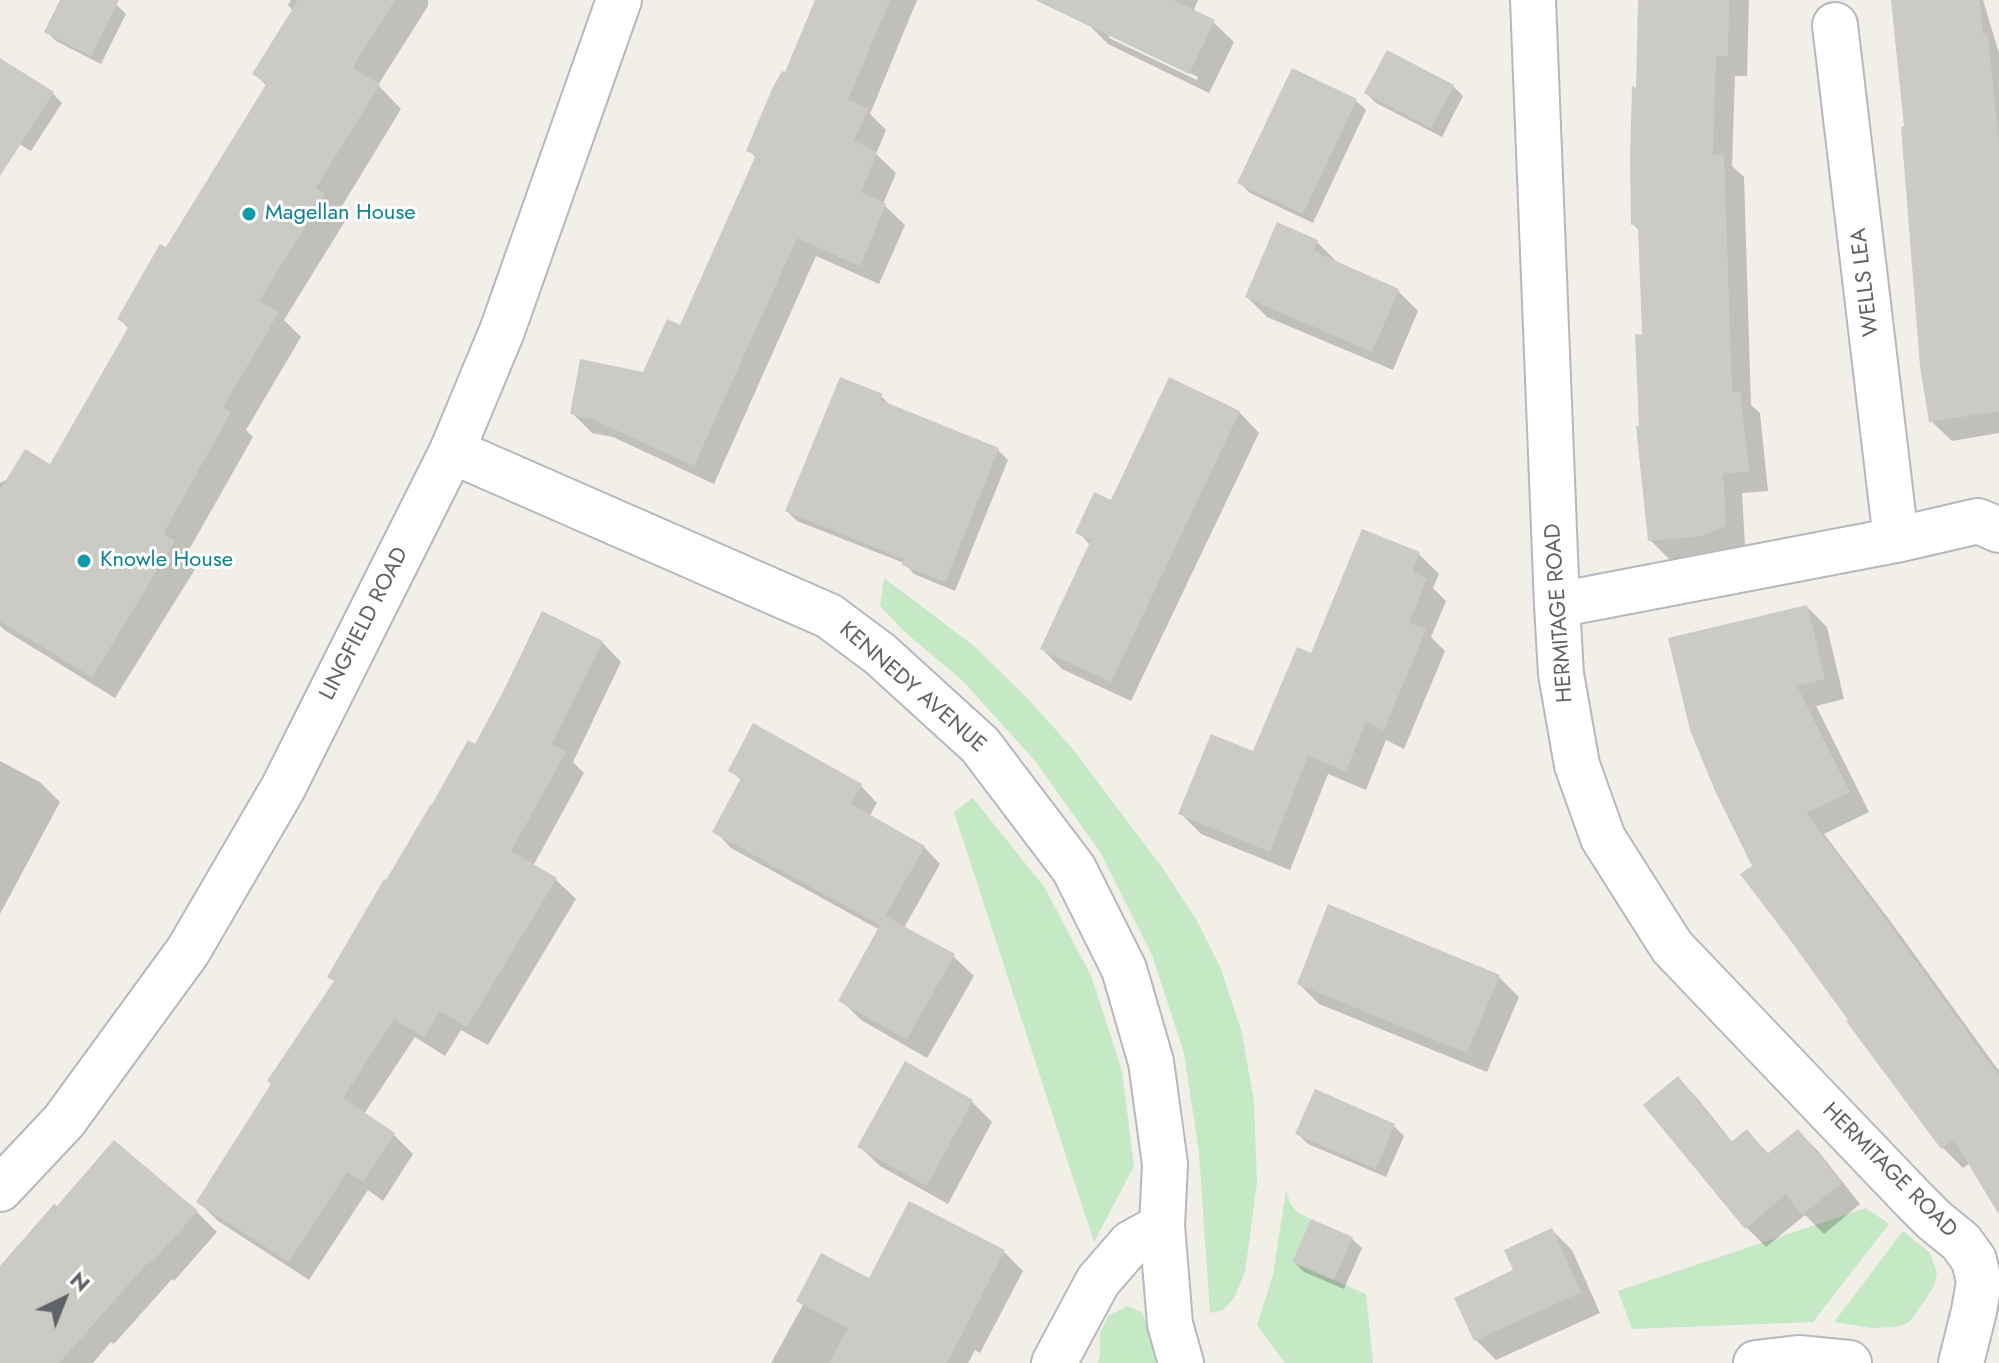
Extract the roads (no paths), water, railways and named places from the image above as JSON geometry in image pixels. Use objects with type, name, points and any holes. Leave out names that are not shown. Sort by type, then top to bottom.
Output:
[{"type":"street","name":"LINGFIELD ROAD","points":[[0,1189],[64,1121],[188,951],[283,788],[452,451],[502,331],[619,0]]},
{"type":"street","name":"HERMITAGE ROAD","points":[[1533,0],[1557,605],[1561,674],[1577,765],[1603,838],[1672,947],[1914,1200],[1961,1242],[1974,1260],[1979,1282],[1961,1363]]},
{"type":"street","name":"WELLS LEA","points":[[1835,25],[1896,540]]},
{"type":"street","name":"KENNEDY AVENUE","points":[[452,451],[829,616],[880,654],[980,745],[1074,869],[1124,969],[1151,1062],[1165,1164],[1162,1226],[1170,1324],[1181,1363]]},
{"type":"street","points":[[1557,605],[1896,540],[1978,521],[1999,530]]},
{"type":"street","points":[[1054,1363],[1098,1281],[1131,1243],[1162,1226]]},
{"type":"street","points":[[1756,1363],[1798,1358],[1849,1363]]},
{"type":"place","name":"Magellan House","points":[[249,214]]},
{"type":"place","name":"Knowle House","points":[[84,561]]}]
